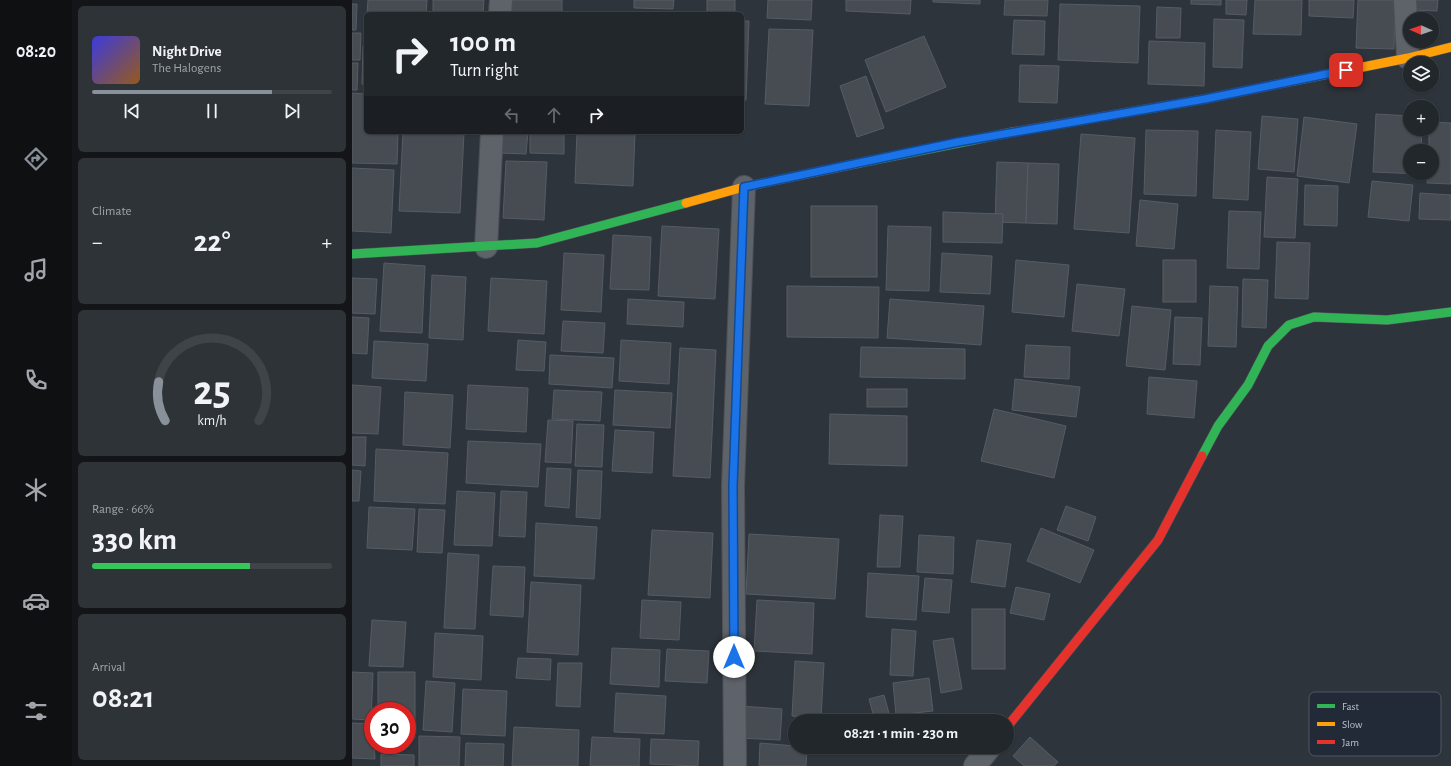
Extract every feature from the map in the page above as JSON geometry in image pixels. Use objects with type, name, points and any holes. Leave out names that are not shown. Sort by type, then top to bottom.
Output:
[{"type":"street","points":[[500,12],[501,0]]},
{"type":"street","points":[[1405,0],[1408,56]]},
{"type":"street","points":[[1416,56],[1451,47]]},
{"type":"street","points":[[352,254],[537,243],[744,187],[958,142],[1205,99],[1403,59]]},
{"type":"street","points":[[486,247],[492,134]]},
{"type":"street","points":[[735,766],[733,486],[744,187]]},
{"type":"street","points":[[1014,718],[1158,540],[1218,426],[1248,385],[1268,346],[1289,325],[1314,317],[1387,320],[1451,312]]},
{"type":"street","points":[[975,766],[984,754]]},
{"type":"building","points":[[368,0],[427,0],[426,12],[367,12]]},
{"type":"building","points":[[433,0],[484,0],[483,12],[433,12]]},
{"type":"building","points":[[511,0],[562,0],[562,12],[510,12]]},
{"type":"building","points":[[634,0],[674,0],[673,9],[634,8]]},
{"type":"building","points":[[707,0],[735,0],[735,12],[707,12]]},
{"type":"building","points":[[768,0],[812,0],[811,20],[767,18]]},
{"type":"building","points":[[846,0],[911,0],[910,14],[846,11]]},
{"type":"building","points":[[933,0],[980,0],[980,4],[933,2]]},
{"type":"building","points":[[1005,0],[1048,0],[1047,16],[1004,15]]},
{"type":"building","points":[[1191,0],[1221,0],[1221,5],[1191,4]]},
{"type":"building","points":[[1226,0],[1247,0],[1246,15],[1226,14]]},
{"type":"building","points":[[1255,0],[1302,0],[1301,35],[1253,34]]},
{"type":"building","points":[[1309,0],[1354,0],[1353,18],[1309,16]]},
{"type":"building","points":[[1358,0],[1395,0],[1394,49],[1356,48]]},
{"type":"building","points":[[1413,0],[1438,0],[1437,11],[1413,10]]},
{"type":"building","points":[[352,4],[357,4],[356,30],[352,30]]},
{"type":"building","points":[[1060,4],[1140,6],[1138,63],[1058,60]]},
{"type":"building","points":[[1157,7],[1181,8],[1180,38],[1156,38]]},
{"type":"building","points":[[1214,19],[1244,20],[1242,68],[1213,67]]},
{"type":"building","points":[[1014,20],[1045,21],[1044,55],[1012,54]]},
{"type":"building","points":[[744,21],[749,21],[746,100],[744,100]]},
{"type":"building","points":[[769,29],[813,30],[809,106],[765,104]]},
{"type":"building","points":[[352,33],[361,33],[360,60],[352,60]]},
{"type":"building","points":[[924,36],[946,87],[886,112],[865,60]]},
{"type":"building","points":[[1149,41],[1205,43],[1204,86],[1148,84]]},
{"type":"building","points":[[363,46],[364,46],[364,84],[362,84]]},
{"type":"building","points":[[352,63],[358,63],[357,90],[352,90]]},
{"type":"building","points":[[1020,65],[1059,66],[1057,103],[1019,102]]},
{"type":"building","points":[[866,76],[884,128],[857,137],[840,86]]},
{"type":"building","points":[[352,93],[364,94],[364,134],[398,134],[397,164],[352,163]]},
{"type":"building","points":[[1376,114],[1403,116],[1403,136],[1422,136],[1421,144],[1403,144],[1403,173],[1373,172]]},
{"type":"building","points":[[1262,116],[1298,119],[1294,172],[1258,169]]},
{"type":"building","points":[[1304,117],[1357,124],[1349,183],[1297,176]]},
{"type":"building","points":[[1439,122],[1451,123],[1451,184],[1427,183],[1427,180],[1439,180],[1439,144],[1429,144],[1429,136],[1439,136]]},
{"type":"building","points":[[1146,130],[1198,131],[1196,196],[1144,194]]},
{"type":"building","points":[[1216,130],[1251,132],[1248,200],[1213,198]]},
{"type":"building","points":[[403,134],[464,134],[460,213],[399,211]]},
{"type":"building","points":[[501,134],[528,134],[526,154],[500,153]]},
{"type":"building","points":[[530,134],[564,134],[564,154],[530,153]]},
{"type":"building","points":[[577,134],[635,134],[633,186],[575,183]]},
{"type":"building","points":[[1081,134],[1135,138],[1129,233],[1074,229]]},
{"type":"building","points":[[506,161],[547,162],[544,220],[503,218]]},
{"type":"building","points":[[997,162],[1028,163],[1026,223],[995,222]]},
{"type":"building","points":[[1028,163],[1059,164],[1057,224],[1026,223]]},
{"type":"building","points":[[352,168],[394,170],[391,233],[352,231]]},
{"type":"building","points":[[1267,177],[1298,179],[1295,238],[1264,237]]},
{"type":"building","points":[[1372,181],[1413,185],[1409,221],[1368,217]]},
{"type":"building","points":[[1305,185],[1338,186],[1337,226],[1304,225]]},
{"type":"building","points":[[1420,193],[1451,195],[1451,220],[1419,219]]},
{"type":"building","points":[[1140,200],[1178,204],[1174,249],[1136,246]]},
{"type":"building","points":[[811,206],[877,206],[877,277],[811,277]]},
{"type":"building","points":[[1229,211],[1261,212],[1259,269],[1227,268]]},
{"type":"building","points":[[943,212],[1003,214],[1002,243],[943,242]]},
{"type":"building","points":[[662,226],[719,229],[715,299],[658,296]]},
{"type":"building","points":[[888,226],[931,227],[929,291],[886,290]]},
{"type":"building","points":[[613,235],[651,237],[649,290],[610,289]]},
{"type":"building","points":[[1277,242],[1310,243],[1308,299],[1275,298]]},
{"type":"building","points":[[564,253],[604,255],[601,312],[561,310]]},
{"type":"building","points":[[942,253],[992,256],[990,294],[940,292]]},
{"type":"building","points":[[1016,260],[1069,265],[1064,317],[1012,312]]},
{"type":"building","points":[[1163,260],[1196,260],[1196,302],[1163,302]]},
{"type":"building","points":[[384,263],[425,266],[422,333],[380,331]]},
{"type":"building","points":[[432,275],[466,277],[463,340],[429,338]]},
{"type":"building","points":[[352,278],[377,279],[375,314],[352,313]]},
{"type":"building","points":[[491,278],[547,281],[544,334],[488,331]]},
{"type":"building","points":[[1243,279],[1268,280],[1266,328],[1242,327]]},
{"type":"building","points":[[1077,284],[1125,289],[1119,336],[1072,331]]},
{"type":"building","points":[[787,286],[879,287],[878,338],[787,337]]},
{"type":"building","points":[[1210,286],[1238,287],[1236,347],[1208,346]]},
{"type":"building","points":[[628,299],[684,302],[683,327],[627,324]]},
{"type":"building","points":[[890,299],[984,306],[981,345],[887,338]]},
{"type":"building","points":[[1132,306],[1171,310],[1165,370],[1126,366]]},
{"type":"building","points":[[352,317],[369,318],[367,354],[352,353]]},
{"type":"building","points":[[1175,317],[1202,318],[1200,365],[1173,364]]},
{"type":"building","points":[[563,321],[605,323],[603,353],[561,351]]},
{"type":"building","points":[[518,340],[546,342],[544,371],[516,370]]},
{"type":"building","points":[[621,340],[671,343],[669,384],[619,381]]},
{"type":"building","points":[[374,341],[428,344],[426,381],[372,378]]},
{"type":"building","points":[[1026,345],[1070,347],[1069,379],[1024,377]]},
{"type":"building","points":[[861,347],[965,349],[965,379],[860,377]]},
{"type":"building","points":[[680,348],[716,350],[710,478],[673,476]]},
{"type":"building","points":[[550,355],[614,358],[612,388],[549,384]]},
{"type":"building","points":[[1149,377],[1197,381],[1194,418],[1147,414]]},
{"type":"building","points":[[1015,379],[1080,387],[1076,417],[1012,410]]},
{"type":"building","points":[[352,385],[381,387],[378,434],[352,433]]},
{"type":"building","points":[[468,385],[528,388],[526,432],[466,429]]},
{"type":"building","points":[[867,389],[907,389],[907,407],[867,407]]},
{"type":"building","points":[[554,390],[602,392],[600,421],[552,419]]},
{"type":"building","points":[[615,390],[672,393],[670,428],[613,425]]},
{"type":"building","points":[[405,392],[453,395],[450,448],[403,445]]},
{"type":"building","points":[[994,409],[1066,426],[1054,478],[981,461]]},
{"type":"building","points":[[830,414],[907,416],[907,466],[829,464]]},
{"type":"building","points":[[548,420],[573,421],[571,463],[545,462]]},
{"type":"building","points":[[577,424],[604,425],[602,467],[575,466]]},
{"type":"building","points":[[615,430],[654,432],[652,473],[612,471]]},
{"type":"building","points":[[352,437],[366,437],[365,466],[352,465]]},
{"type":"building","points":[[468,441],[541,444],[538,487],[466,483]]},
{"type":"building","points":[[376,449],[448,453],[445,504],[374,501]]},
{"type":"building","points":[[547,468],[571,469],[569,508],[545,506]]},
{"type":"building","points":[[352,470],[361,471],[359,501],[352,501]]},
{"type":"building","points":[[578,470],[602,471],[600,519],[576,517]]},
{"type":"building","points":[[457,491],[495,493],[492,546],[454,545]]},
{"type":"building","points":[[501,491],[527,492],[525,537],[499,536]]},
{"type":"building","points":[[1066,506],[1096,517],[1088,541],[1057,530]]},
{"type":"building","points":[[369,507],[415,509],[412,550],[367,548]]},
{"type":"building","points":[[419,509],[445,510],[442,553],[417,552]]},
{"type":"building","points":[[880,515],[903,516],[900,567],[877,567]]},
{"type":"building","points":[[536,523],[597,527],[594,579],[534,576]]},
{"type":"building","points":[[1041,528],[1094,550],[1080,583],[1027,561]]},
{"type":"building","points":[[652,530],[713,533],[710,598],[648,595]]},
{"type":"building","points":[[749,534],[839,539],[835,599],[746,594]]},
{"type":"building","points":[[919,535],[954,537],[953,574],[917,572]]},
{"type":"building","points":[[977,540],[1011,544],[1005,587],[971,582]]},
{"type":"building","points":[[448,553],[479,555],[475,629],[444,628]]},
{"type":"building","points":[[493,566],[525,567],[523,617],[490,615]]},
{"type":"building","points":[[868,573],[919,576],[916,620],[866,617]]},
{"type":"building","points":[[925,578],[952,580],[949,613],[922,611]]},
{"type":"building","points":[[531,582],[581,585],[578,655],[527,652]]},
{"type":"building","points":[[1016,587],[1050,594],[1044,620],[1010,613]]},
{"type":"building","points":[[642,600],[681,602],[679,640],[640,638]]},
{"type":"building","points":[[757,600],[814,603],[812,654],[754,651]]},
{"type":"building","points":[[972,609],[1005,609],[1005,669],[972,669]]},
{"type":"building","points":[[372,620],[406,622],[403,667],[369,666]]},
{"type":"building","points":[[892,629],[916,631],[913,676],[890,675]]},
{"type":"building","points":[[435,633],[483,636],[481,680],[433,677]]},
{"type":"building","points":[[953,638],[962,689],[941,693],[933,641]]},
{"type":"building","points":[[612,648],[660,650],[659,687],[610,684]]},
{"type":"building","points":[[667,649],[709,651],[707,683],[665,681]]},
{"type":"building","points":[[518,658],[551,659],[550,680],[516,678]]},
{"type":"building","points":[[795,661],[824,663],[821,714],[792,714]]},
{"type":"building","points":[[558,663],[582,663],[580,707],[556,706]]},
{"type":"building","points":[[352,672],[373,673],[372,702],[364,702],[364,720],[352,719]]},
{"type":"building","points":[[378,672],[415,672],[415,702],[378,702]]},
{"type":"building","points":[[929,678],[933,711],[896,714],[893,683]]},
{"type":"building","points":[[426,681],[455,683],[452,732],[423,730]]},
{"type":"building","points":[[463,689],[507,691],[505,736],[461,734]]},
{"type":"building","points":[[616,693],[666,696],[664,734],[614,732]]},
{"type":"building","points":[[884,695],[889,714],[873,714],[869,699]]},
{"type":"building","points":[[741,706],[782,709],[780,740],[739,738]]},
{"type":"building","points":[[352,723],[364,724],[364,754],[375,754],[375,759],[352,758]]},
{"type":"building","points":[[514,727],[579,730],[578,766],[512,766]]},
{"type":"building","points":[[419,736],[460,737],[459,766],[419,766]]},
{"type":"building","points":[[592,737],[640,739],[639,766],[590,766]]},
{"type":"building","points":[[1030,737],[1058,762],[1054,766],[1024,766],[1013,756]]},
{"type":"building","points":[[651,739],[699,741],[698,766],[650,764]]},
{"type":"building","points":[[466,743],[504,744],[503,766],[465,766]]},
{"type":"building","points":[[760,743],[788,745],[788,754],[807,754],[806,766],[759,766]]},
{"type":"building","points":[[381,754],[414,755],[414,766],[381,766]]},
{"type":"traffic: fast","points":[[864,162],[1013,132]]},
{"type":"traffic: fast","points":[[352,254],[537,243],[686,203]]},
{"type":"traffic: fast","points":[[1202,456],[1218,426],[1248,385],[1268,346],[1289,325],[1314,317],[1387,320],[1451,312]]},
{"type":"traffic: slow","points":[[1288,82],[1408,58],[1451,47]]},
{"type":"traffic: slow","points":[[686,203],[744,187],[864,162]]},
{"type":"traffic: jam","points":[[1013,132],[1205,99],[1288,82]]},
{"type":"traffic: jam","points":[[1014,718],[1158,540],[1202,456]]},
{"type":"route","points":[[734,657],[733,486],[744,187],[958,142],[1205,99],[1346,70]]}]
